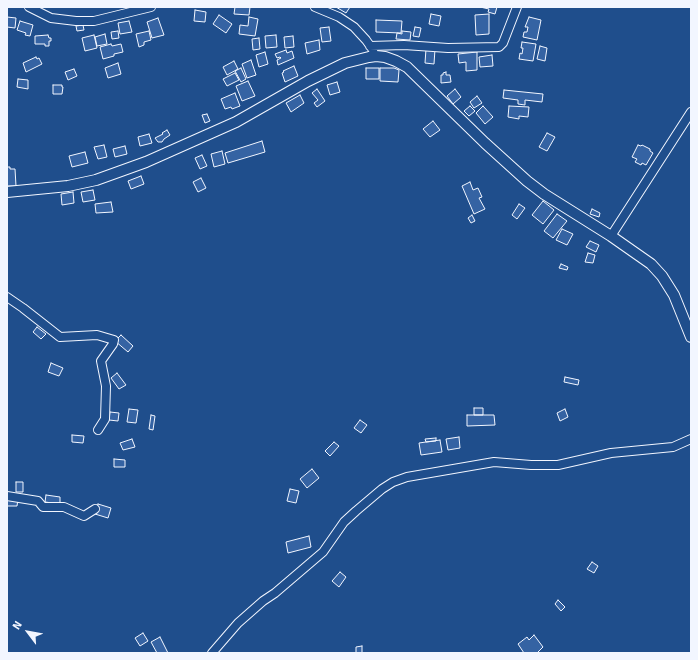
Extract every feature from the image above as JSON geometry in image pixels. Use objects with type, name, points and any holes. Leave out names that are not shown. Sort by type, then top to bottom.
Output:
[{"type":"main road","points":[[7,192],[68,186],[96,180],[146,162],[236,122],[308,81],[358,59],[376,56],[396,61],[407,66],[485,143],[527,181],[544,194],[611,236],[651,264],[662,276],[674,295],[691,337]]},
{"type":"street","points":[[30,7],[51,18],[76,21],[94,21],[151,7]]},
{"type":"street","points":[[315,7],[339,17],[354,27],[370,46],[376,56]]},
{"type":"street","points":[[370,46],[404,45],[448,48],[500,47],[517,7]]},
{"type":"street","points":[[611,236],[691,112]]},
{"type":"street","points":[[7,297],[60,337],[97,335],[114,340],[113,344],[101,361],[106,386],[104,419],[98,430]]},
{"type":"street","points":[[212,653],[238,623],[323,552],[342,525],[356,511],[382,488],[393,482],[414,476],[494,462],[558,465],[611,453],[673,447],[691,439]]},
{"type":"street","points":[[7,496],[38,501],[43,507],[64,507],[84,516],[96,508]]},
{"type":"building","points":[[235,7],[250,7],[249,15],[234,14]]},
{"type":"building","points":[[336,7],[350,7],[346,13]]},
{"type":"building","points":[[480,7],[497,7],[495,14],[488,12],[489,9]]},
{"type":"building","points":[[195,10],[206,12],[205,22],[194,21]]},
{"type":"building","points":[[431,14],[441,16],[439,26],[429,24]]},
{"type":"building","points":[[489,14],[489,34],[476,35],[475,15]]},
{"type":"building","points":[[219,15],[232,24],[226,33],[213,24]]},
{"type":"building","points":[[7,17],[16,18],[15,28],[7,27]]},
{"type":"building","points":[[249,17],[258,19],[255,36],[239,34],[240,25],[248,26]]},
{"type":"building","points":[[529,17],[541,20],[537,40],[523,37],[524,32],[527,32],[528,27],[525,27]]},
{"type":"building","points":[[158,18],[164,35],[152,38],[147,22]]},
{"type":"building","points":[[376,20],[402,21],[401,33],[376,32]]},
{"type":"building","points":[[20,21],[33,25],[30,36],[17,30]]},
{"type":"building","points":[[129,21],[132,32],[120,34],[118,23]]},
{"type":"building","points":[[83,25],[84,30],[77,31],[76,26]]},
{"type":"building","points":[[329,27],[331,41],[322,42],[320,28]]},
{"type":"building","points":[[415,27],[421,28],[419,37],[413,36]]},
{"type":"building","points":[[118,31],[119,38],[112,39],[111,32]]},
{"type":"building","points":[[149,31],[151,40],[144,42],[144,45],[139,47],[136,34]]},
{"type":"building","points":[[402,31],[411,32],[410,40],[396,39],[397,33],[402,34]]},
{"type":"building","points":[[105,34],[107,44],[97,46],[95,37]]},
{"type":"building","points":[[48,35],[49,38],[51,38],[51,41],[49,41],[49,46],[45,46],[45,44],[35,44],[35,36]]},
{"type":"building","points":[[94,35],[97,48],[85,51],[82,38]]},
{"type":"building","points":[[276,35],[277,47],[266,48],[265,36]]},
{"type":"building","points":[[293,36],[294,47],[285,48],[284,37]]},
{"type":"building","points":[[259,38],[260,49],[253,50],[252,39]]},
{"type":"building","points":[[319,40],[320,50],[307,54],[305,43]]},
{"type":"building","points":[[522,42],[536,44],[533,61],[519,59],[520,53],[522,54]]},
{"type":"building","points":[[111,44],[112,46],[121,44],[123,52],[103,59],[100,47]]},
{"type":"building","points":[[540,46],[547,48],[545,61],[537,59]]},
{"type":"building","points":[[426,49],[435,49],[434,64],[425,63]]},
{"type":"building","points":[[286,50],[287,53],[292,51],[294,58],[278,65],[277,60],[281,58],[277,58],[275,54]]},
{"type":"building","points":[[265,52],[268,64],[259,67],[256,55]]},
{"type":"building","points":[[477,52],[477,70],[466,71],[466,62],[459,63],[458,54]]},
{"type":"building","points":[[492,55],[493,66],[480,67],[479,57]]},
{"type":"building","points":[[36,57],[37,59],[39,58],[42,64],[26,72],[23,63]]},
{"type":"building","points":[[251,60],[256,75],[247,78],[242,64]]},
{"type":"building","points":[[234,61],[238,69],[227,75],[223,67]]},
{"type":"building","points":[[118,63],[121,74],[108,78],[105,68]]},
{"type":"building","points":[[294,66],[298,76],[285,82],[282,73],[284,72],[283,71]]},
{"type":"building","points":[[241,68],[246,79],[241,82],[235,71]]},
{"type":"building","points":[[366,68],[379,68],[379,79],[366,79]]},
{"type":"building","points":[[380,68],[394,68],[399,70],[398,82],[380,81]]},
{"type":"building","points":[[74,69],[77,76],[68,80],[65,72]]},
{"type":"building","points":[[446,72],[446,75],[450,75],[451,82],[441,83],[441,75]]},
{"type":"building","points":[[235,73],[239,80],[227,86],[223,79]]},
{"type":"building","points":[[18,79],[28,80],[28,89],[17,87]]},
{"type":"building","points":[[248,81],[255,96],[242,101],[236,86]]},
{"type":"building","points":[[337,82],[340,92],[330,95],[327,85]]},
{"type":"building","points":[[53,85],[62,85],[62,94],[53,94]]},
{"type":"building","points":[[317,89],[325,101],[317,107],[314,103],[318,100],[312,93]]},
{"type":"building","points":[[455,89],[461,97],[453,104],[447,96]]},
{"type":"building","points":[[504,90],[543,94],[542,102],[525,100],[525,105],[518,104],[518,100],[503,98]]},
{"type":"building","points":[[235,93],[240,106],[232,109],[231,107],[225,109],[221,99]]},
{"type":"building","points":[[300,95],[304,103],[291,112],[286,103]]},
{"type":"building","points":[[477,96],[482,103],[474,108],[470,102]]},
{"type":"building","points":[[470,106],[475,111],[469,116],[464,111]]},
{"type":"building","points":[[483,106],[493,117],[485,124],[476,113]]},
{"type":"building","points":[[509,106],[529,107],[528,117],[519,116],[519,119],[508,117]]},
{"type":"building","points":[[207,114],[210,121],[205,123],[202,115]]},
{"type":"building","points":[[433,121],[440,130],[430,137],[423,129]]},
{"type":"building","points":[[167,130],[170,135],[162,142],[158,142],[155,138]]},
{"type":"building","points":[[547,133],[555,137],[547,151],[539,147]]},
{"type":"building","points":[[149,134],[152,143],[140,146],[138,137]]},
{"type":"building","points":[[262,141],[265,152],[228,163],[225,153]]},
{"type":"building","points":[[104,145],[107,157],[98,159],[94,147]]},
{"type":"building","points":[[638,145],[642,145],[650,149],[653,153],[646,165],[642,163],[641,165],[635,162],[637,159],[632,157]]},
{"type":"building","points":[[125,146],[127,154],[115,157],[113,149]]},
{"type":"building","points":[[222,151],[225,164],[214,167],[211,154]]},
{"type":"building","points":[[85,152],[88,163],[72,167],[69,156]]},
{"type":"building","points":[[202,155],[207,166],[200,169],[195,158]]},
{"type":"building","points":[[7,167],[10,167],[10,169],[15,169],[16,186],[7,186]]},
{"type":"building","points":[[141,176],[144,184],[131,189],[128,181]]},
{"type":"building","points":[[201,178],[206,188],[198,192],[193,182]]},
{"type":"building","points":[[470,182],[473,190],[478,188],[482,197],[479,198],[485,209],[474,214],[462,186]]},
{"type":"building","points":[[93,190],[95,200],[83,202],[81,192]]},
{"type":"building","points":[[73,192],[74,203],[62,205],[61,194]]},
{"type":"building","points":[[543,201],[554,210],[543,224],[532,215]]},
{"type":"building","points":[[111,202],[113,212],[96,213],[95,204]]},
{"type":"building","points":[[519,204],[525,208],[517,219],[512,215]]},
{"type":"building","points":[[592,209],[600,213],[599,217],[590,214]]},
{"type":"building","points":[[557,214],[567,221],[553,238],[544,231]]},
{"type":"building","points":[[472,215],[475,221],[471,223],[468,218]]},
{"type":"building","points":[[562,229],[573,234],[567,245],[556,240]]},
{"type":"building","points":[[590,241],[599,245],[596,252],[586,247]]},
{"type":"building","points":[[588,253],[595,255],[593,263],[585,262]]},
{"type":"building","points":[[561,264],[568,267],[567,270],[559,268]]},
{"type":"building","points":[[37,327],[46,334],[41,339],[33,332]]},
{"type":"building","points":[[121,335],[133,346],[128,352],[115,341]]},
{"type":"building","points":[[51,363],[63,368],[59,376],[48,372]]},
{"type":"building","points":[[117,373],[126,385],[119,389],[111,378]]},
{"type":"building","points":[[565,377],[579,380],[578,385],[564,382]]},
{"type":"building","points":[[474,408],[483,408],[483,415],[474,415]]},
{"type":"building","points":[[129,409],[138,410],[136,423],[127,422]]},
{"type":"building","points":[[565,409],[568,417],[560,421],[557,413]]},
{"type":"building","points":[[110,412],[119,413],[118,421],[109,420]]},
{"type":"building","points":[[151,415],[155,416],[153,430],[149,429]]},
{"type":"building","points":[[467,415],[494,415],[495,425],[467,426]]},
{"type":"building","points":[[360,420],[367,425],[361,433],[354,428]]},
{"type":"building","points":[[72,435],[84,436],[83,443],[72,442]]},
{"type":"building","points":[[459,437],[460,448],[448,450],[446,439]]},
{"type":"building","points":[[436,438],[436,441],[426,442],[425,439]]},
{"type":"building","points":[[132,439],[135,447],[123,450],[120,443]]},
{"type":"building","points":[[440,440],[442,452],[421,455],[419,443]]},
{"type":"building","points":[[334,442],[339,446],[330,456],[325,451]]},
{"type":"building","points":[[114,459],[125,460],[125,467],[114,467]]},
{"type":"building","points":[[312,469],[319,478],[307,488],[300,479]]},
{"type":"building","points":[[16,482],[23,482],[23,492],[16,492]]},
{"type":"building","points":[[290,489],[299,491],[296,503],[287,501]]},
{"type":"building","points":[[46,495],[60,497],[60,504],[45,502]]},
{"type":"building","points":[[7,499],[18,499],[17,506],[7,506]]},
{"type":"building","points":[[98,504],[111,508],[108,518],[95,514]]},
{"type":"building","points":[[309,536],[311,547],[288,553],[286,542]]},
{"type":"building","points":[[592,562],[598,566],[594,573],[587,569]]},
{"type":"building","points":[[340,572],[346,577],[339,587],[332,581]]},
{"type":"building","points":[[558,600],[565,607],[561,611],[555,604]]},
{"type":"building","points":[[143,633],[148,641],[140,646],[135,638]]},
{"type":"building","points":[[534,635],[543,647],[538,652],[539,653],[524,653],[518,644],[527,637],[529,640]]},
{"type":"building","points":[[160,637],[168,653],[157,653],[151,642]]},
{"type":"building","points":[[362,646],[362,653],[356,653],[356,647]]}]
